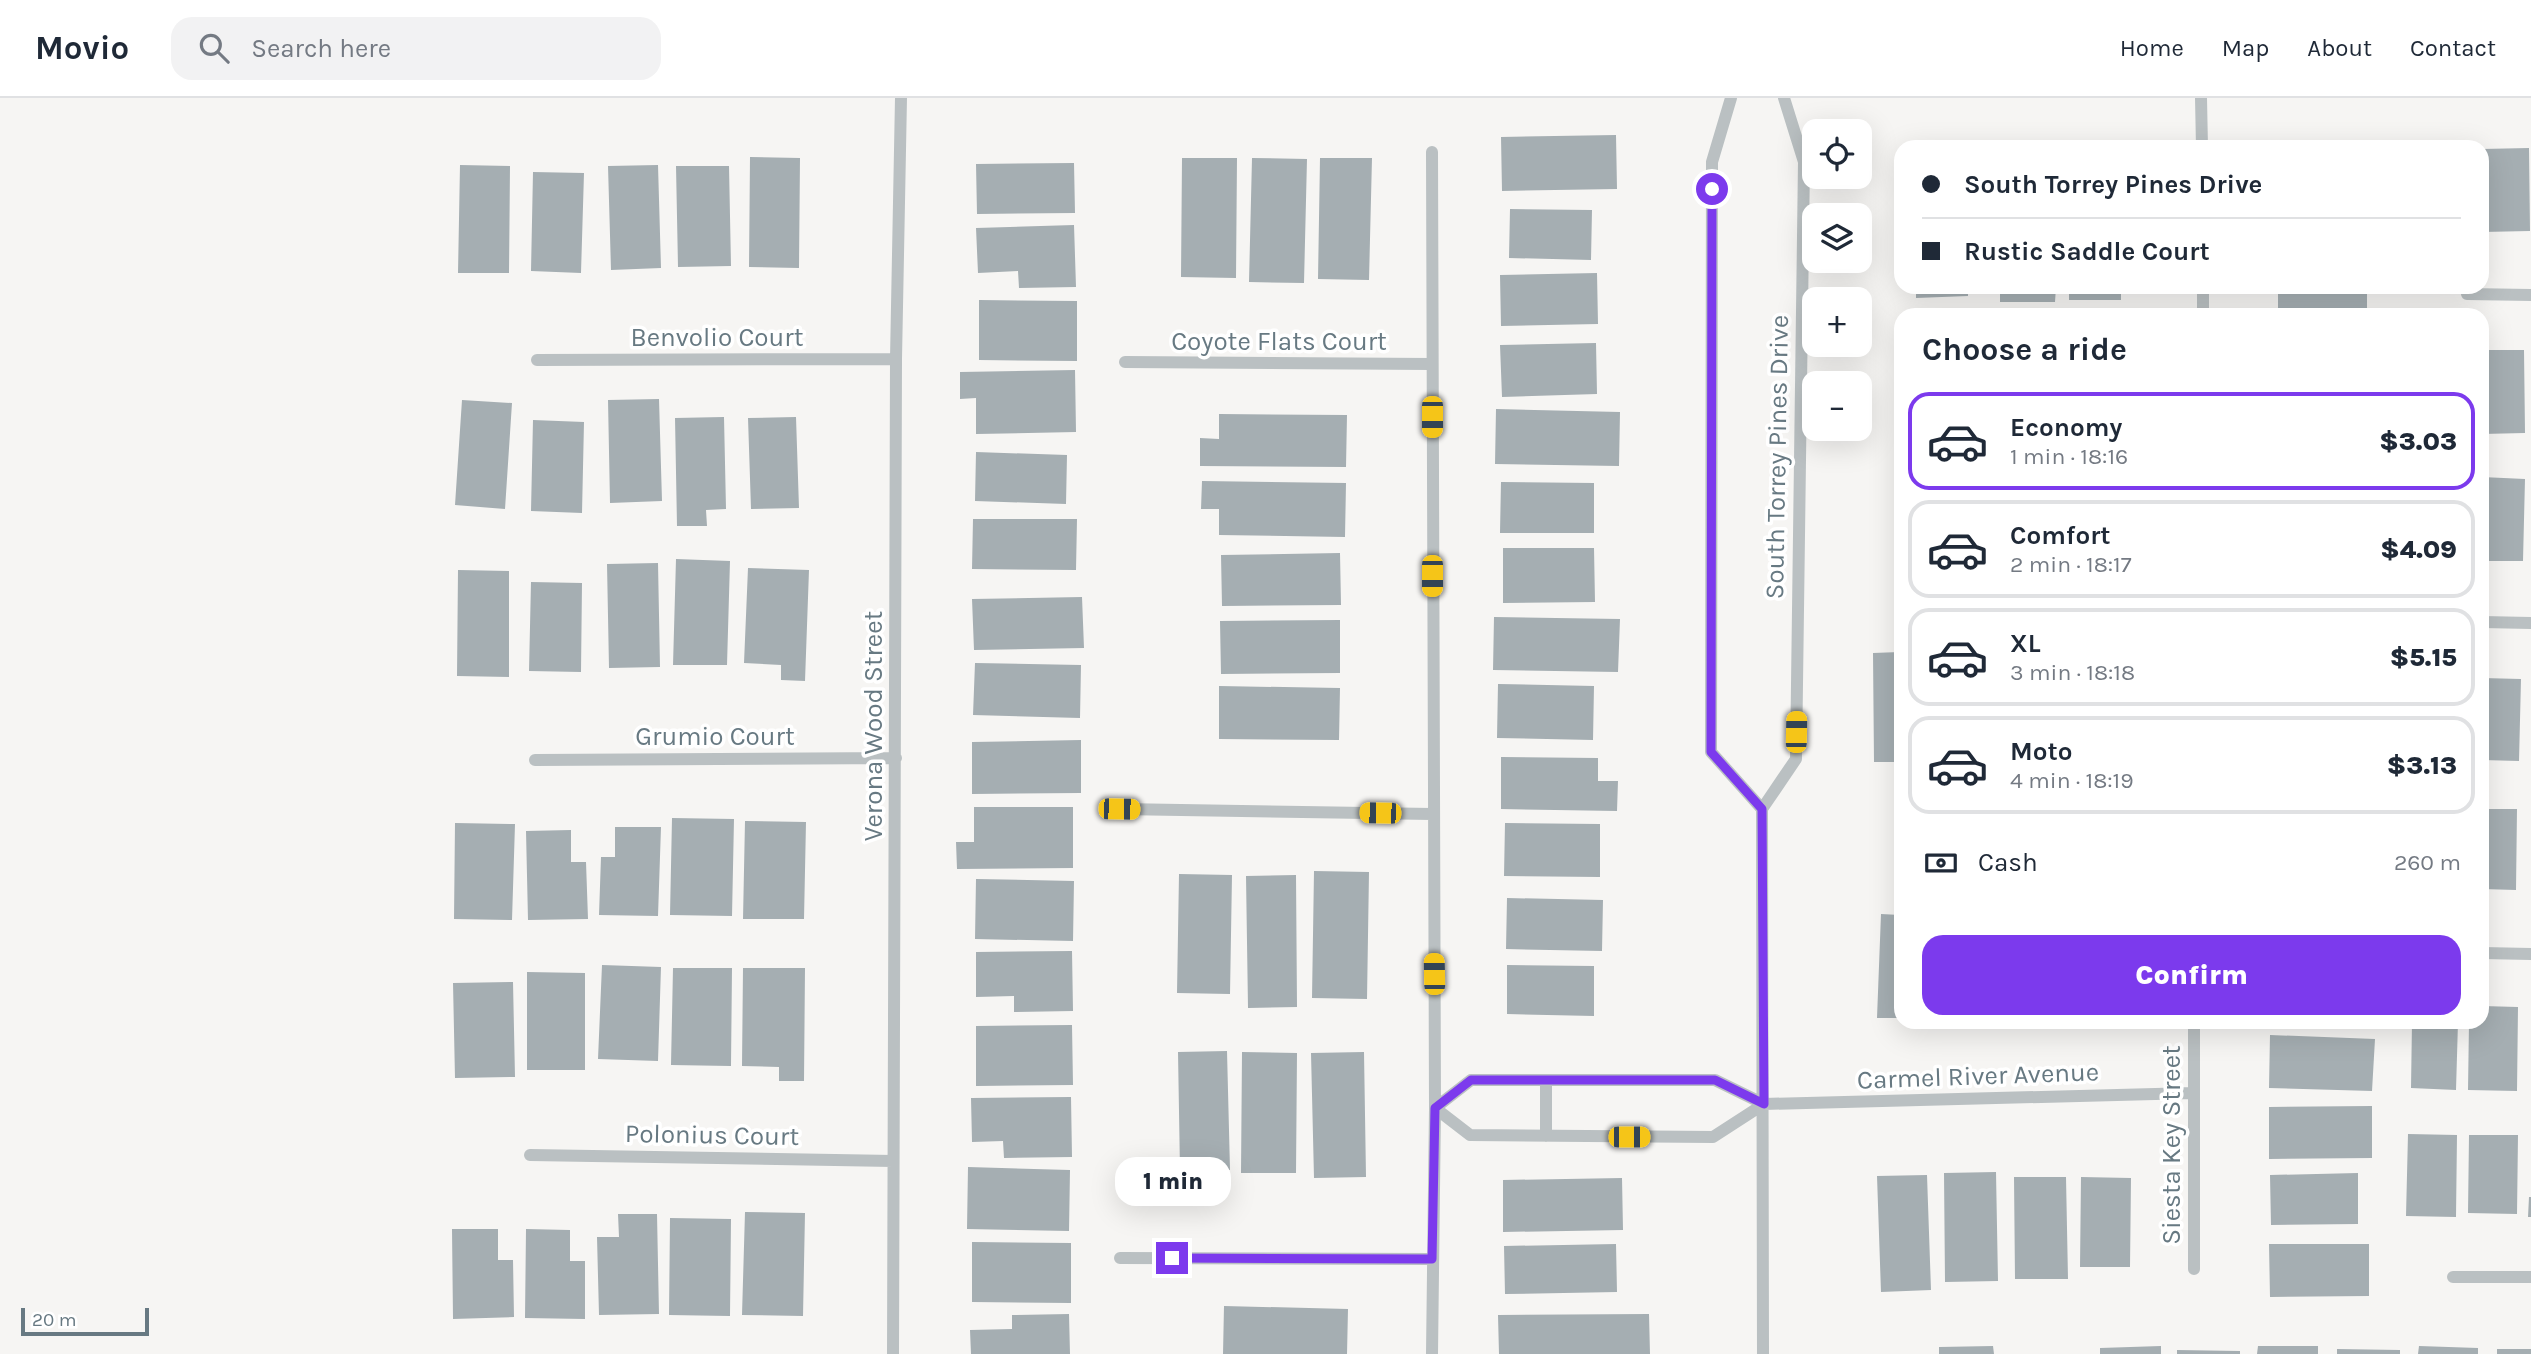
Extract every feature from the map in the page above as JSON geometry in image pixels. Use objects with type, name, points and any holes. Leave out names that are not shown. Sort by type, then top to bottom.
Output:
[{"type":"street","name":"Verona Wood Street","points":[[893,1354],[897,359],[901,98]]},
{"type":"street","points":[[1731,98],[1712,162],[1711,752],[1762,809],[1762,1354]]},
{"type":"street","name":"South Torrey Pines Drive","points":[[1762,809],[1796,759],[1804,162],[1784,98]]},
{"type":"street","points":[[2201,98],[2202,140]]},
{"type":"street","points":[[1432,152],[1435,1108],[1432,1354]]},
{"type":"street","points":[[2467,294],[2531,295]]},
{"type":"street","name":"Benvolio Court","points":[[537,360],[897,359]]},
{"type":"street","name":"Coyote Flats Court","points":[[1125,362],[1432,365]]},
{"type":"street","points":[[2489,622],[2531,624]]},
{"type":"street","name":"Grumio Court","points":[[535,760],[896,758]]},
{"type":"street","points":[[1119,809],[1432,814]]},
{"type":"street","points":[[2489,953],[2531,954]]},
{"type":"street","name":"Siesta Key Street","points":[[2194,1029],[2194,1269]]},
{"type":"street","name":"Carmel River Avenue","points":[[1435,1108],[1471,1080],[1715,1080],[1764,1104],[2193,1093]]},
{"type":"street","points":[[1546,1081],[1546,1136]]},
{"type":"street","points":[[1435,1108],[1470,1135],[1713,1138],[1764,1104]]},
{"type":"street","name":"Polonius Court","points":[[530,1155],[893,1161]]},
{"type":"street","points":[[1120,1258],[1432,1259]]},
{"type":"street","points":[[2453,1276],[2531,1276]]},
{"type":"building","points":[[1616,135],[1617,189],[1502,191],[1501,137]]},
{"type":"building","points":[[2529,148],[2530,231],[2489,232],[2489,149]]},
{"type":"building","points":[[750,157],[800,158],[799,268],[749,267]]},
{"type":"building","points":[[1182,158],[1237,158],[1236,278],[1181,277]]},
{"type":"building","points":[[1252,158],[1307,159],[1304,283],[1249,282]]},
{"type":"building","points":[[1320,158],[1372,158],[1369,280],[1318,279]]},
{"type":"building","points":[[1074,163],[1075,213],[977,214],[976,164]]},
{"type":"building","points":[[460,165],[510,166],[509,273],[458,273]]},
{"type":"building","points":[[658,165],[661,268],[611,270],[608,166]]},
{"type":"building","points":[[676,166],[729,166],[731,266],[678,267]]},
{"type":"building","points":[[533,172],[584,173],[581,273],[531,271]]},
{"type":"building","points":[[1510,209],[1592,210],[1591,260],[1509,258]]},
{"type":"building","points":[[1074,225],[1076,287],[1019,288],[1018,271],[978,273],[976,228]]},
{"type":"building","points":[[1597,273],[1598,324],[1501,326],[1500,275]]},
{"type":"building","points":[[1916,294],[1968,294],[1968,296],[1916,298]]},
{"type":"building","points":[[2000,294],[2056,294],[2055,302],[2000,302]]},
{"type":"building","points":[[2069,294],[2121,294],[2121,300],[2069,300]]},
{"type":"building","points":[[2278,294],[2367,294],[2367,308],[2278,308]]},
{"type":"building","points":[[979,300],[1077,301],[1077,361],[979,360]]},
{"type":"building","points":[[1596,343],[1597,394],[1502,397],[1500,345]]},
{"type":"building","points":[[2489,350],[2524,350],[2525,433],[2489,434]]},
{"type":"building","points":[[1075,370],[1076,432],[976,434],[976,398],[960,399],[960,372]]},
{"type":"building","points":[[659,399],[662,501],[610,503],[608,400]]},
{"type":"building","points":[[462,400],[512,403],[505,509],[455,505]]},
{"type":"building","points":[[1496,409],[1620,412],[1619,466],[1495,464]]},
{"type":"building","points":[[1219,414],[1347,415],[1346,467],[1200,466],[1200,438],[1219,439]]},
{"type":"building","points":[[724,417],[726,509],[706,510],[707,526],[677,526],[675,418]]},
{"type":"building","points":[[796,417],[799,508],[751,509],[748,418]]},
{"type":"building","points":[[533,420],[584,422],[582,513],[531,511]]},
{"type":"building","points":[[976,452],[1067,455],[1066,504],[975,501]]},
{"type":"building","points":[[2489,477],[2525,479],[2523,561],[2489,561]]},
{"type":"building","points":[[1202,481],[1346,483],[1345,537],[1219,535],[1219,509],[1201,509]]},
{"type":"building","points":[[1501,482],[1594,483],[1594,533],[1500,533]]},
{"type":"building","points":[[973,519],[1077,519],[1076,570],[972,569]]},
{"type":"building","points":[[1503,548],[1594,548],[1595,602],[1503,603]]},
{"type":"building","points":[[1340,553],[1341,605],[1222,606],[1221,555]]},
{"type":"building","points":[[676,559],[730,561],[727,665],[673,665]]},
{"type":"building","points":[[658,563],[660,667],[609,668],[607,564]]},
{"type":"building","points":[[748,568],[809,570],[805,681],[781,680],[781,665],[744,663]]},
{"type":"building","points":[[458,570],[509,571],[509,677],[457,676]]},
{"type":"building","points":[[531,582],[582,583],[581,672],[529,671]]},
{"type":"building","points":[[1082,597],[1084,648],[974,650],[972,599]]},
{"type":"building","points":[[1494,617],[1620,619],[1618,672],[1493,670]]},
{"type":"building","points":[[1340,620],[1340,673],[1221,674],[1220,621]]},
{"type":"building","points":[[1894,652],[1894,762],[1874,762],[1873,653]]},
{"type":"building","points":[[975,663],[1081,665],[1080,718],[973,715]]},
{"type":"building","points":[[2489,678],[2521,679],[2519,761],[2489,760]]},
{"type":"building","points":[[1498,684],[1594,686],[1593,740],[1497,738]]},
{"type":"building","points":[[1219,686],[1340,688],[1339,740],[1219,739]]},
{"type":"building","points":[[1081,740],[1081,793],[972,794],[972,742]]},
{"type":"building","points":[[1501,757],[1598,758],[1598,781],[1618,781],[1617,811],[1501,809]]},
{"type":"building","points":[[974,807],[1073,807],[1073,868],[957,869],[956,842],[974,842]]},
{"type":"building","points":[[2489,809],[2517,809],[2516,890],[2489,889]]},
{"type":"building","points":[[672,818],[734,819],[732,916],[670,915]]},
{"type":"building","points":[[745,821],[806,822],[804,919],[743,919]]},
{"type":"building","points":[[455,823],[515,824],[512,920],[454,919]]},
{"type":"building","points":[[1505,823],[1600,824],[1600,877],[1504,876]]},
{"type":"building","points":[[615,827],[661,827],[658,916],[599,915],[601,857],[615,857]]},
{"type":"building","points":[[571,830],[571,862],[586,862],[588,919],[528,920],[526,831]]},
{"type":"building","points":[[1314,871],[1369,872],[1367,999],[1312,998]]},
{"type":"building","points":[[1179,874],[1232,875],[1230,994],[1177,993]]},
{"type":"building","points":[[1296,875],[1297,1007],[1248,1008],[1246,876]]},
{"type":"building","points":[[976,879],[1074,881],[1073,941],[975,939]]},
{"type":"building","points":[[1507,898],[1603,900],[1602,951],[1506,949]]},
{"type":"building","points":[[1881,914],[1894,915],[1894,1018],[1877,1018]]},
{"type":"building","points":[[1072,951],[1073,1011],[1014,1012],[1014,996],[976,997],[976,952]]},
{"type":"building","points":[[602,965],[661,967],[658,1061],[598,1059]]},
{"type":"building","points":[[1507,965],[1594,966],[1594,1016],[1507,1014]]},
{"type":"building","points":[[673,968],[732,968],[731,1066],[671,1065]]},
{"type":"building","points":[[743,968],[805,968],[804,1081],[779,1081],[779,1067],[742,1066]]},
{"type":"building","points":[[527,972],[585,973],[585,1070],[527,1070]]},
{"type":"building","points":[[513,982],[515,1077],[455,1078],[453,983]]},
{"type":"building","points":[[2489,1006],[2518,1007],[2517,1091],[2468,1090],[2469,1029],[2489,1029]]},
{"type":"building","points":[[1072,1025],[1073,1085],[976,1086],[976,1026]]},
{"type":"building","points":[[2412,1029],[2458,1029],[2456,1090],[2411,1088]]},
{"type":"building","points":[[2270,1035],[2375,1039],[2372,1091],[2269,1088]]},
{"type":"building","points":[[1227,1051],[1230,1170],[1180,1171],[1178,1052]]},
{"type":"building","points":[[1242,1052],[1297,1053],[1296,1173],[1241,1173]]},
{"type":"building","points":[[1364,1052],[1366,1177],[1314,1178],[1311,1053]]},
{"type":"building","points":[[1071,1097],[1072,1157],[1004,1158],[1003,1141],[972,1142],[971,1098]]},
{"type":"building","points":[[2372,1106],[2372,1158],[2269,1159],[2269,1107]]},
{"type":"building","points":[[2408,1134],[2457,1135],[2456,1217],[2406,1216]]},
{"type":"building","points":[[2469,1135],[2518,1135],[2517,1214],[2468,1213]]},
{"type":"building","points":[[968,1167],[1070,1170],[1069,1231],[967,1229]]},
{"type":"building","points":[[1996,1172],[1998,1281],[1945,1282],[1944,1173]]},
{"type":"building","points":[[2358,1173],[2358,1224],[2271,1225],[2270,1175]]},
{"type":"building","points":[[1927,1175],[1931,1290],[1881,1292],[1877,1176]]},
{"type":"building","points":[[2014,1177],[2066,1177],[2068,1279],[2015,1279]]},
{"type":"building","points":[[2081,1177],[2131,1178],[2130,1267],[2080,1267]]},
{"type":"building","points":[[1622,1178],[1623,1230],[1503,1232],[1503,1180]]},
{"type":"building","points":[[2531,1197],[2531,1217],[2528,1217]]},
{"type":"building","points":[[745,1212],[805,1213],[803,1316],[742,1315]]},
{"type":"building","points":[[618,1214],[657,1214],[659,1314],[599,1315],[597,1237],[619,1237]]},
{"type":"building","points":[[670,1218],[731,1219],[730,1316],[669,1315]]},
{"type":"building","points":[[452,1229],[498,1229],[498,1260],[513,1260],[514,1317],[453,1319]]},
{"type":"building","points":[[526,1229],[570,1230],[570,1261],[585,1261],[585,1319],[525,1318]]},
{"type":"building","points":[[972,1242],[1071,1243],[1071,1303],[972,1302]]},
{"type":"building","points":[[1616,1244],[1617,1292],[1505,1294],[1504,1246]]},
{"type":"building","points":[[2269,1244],[2369,1244],[2369,1296],[2270,1297]]},
{"type":"building","points":[[1224,1306],[1348,1309],[1347,1354],[1223,1354]]},
{"type":"building","points":[[1069,1314],[1070,1354],[971,1354],[970,1330],[1012,1329],[1012,1315]]},
{"type":"building","points":[[1649,1314],[1650,1354],[1499,1354],[1498,1315]]},
{"type":"building","points":[[1993,1346],[1994,1354],[1939,1354],[1939,1347]]},
{"type":"building","points":[[2161,1346],[2161,1354],[2100,1354],[2100,1348]]},
{"type":"building","points":[[2258,1346],[2318,1346],[2318,1354],[2257,1354]]},
{"type":"building","points":[[2419,1346],[2478,1348],[2478,1354],[2418,1354]]},
{"type":"building","points":[[2337,1349],[2400,1350],[2400,1354],[2337,1354]]},
{"type":"building","points":[[2497,1349],[2531,1349],[2531,1354],[2497,1354]]},
{"type":"building","points":[[2177,1350],[2240,1351],[2240,1354],[2177,1354]]},
{"type":"route","points":[[1172,1258],[1432,1259],[1435,1108],[1471,1080],[1715,1080],[1764,1104],[1762,809],[1711,752],[1712,189]]}]
